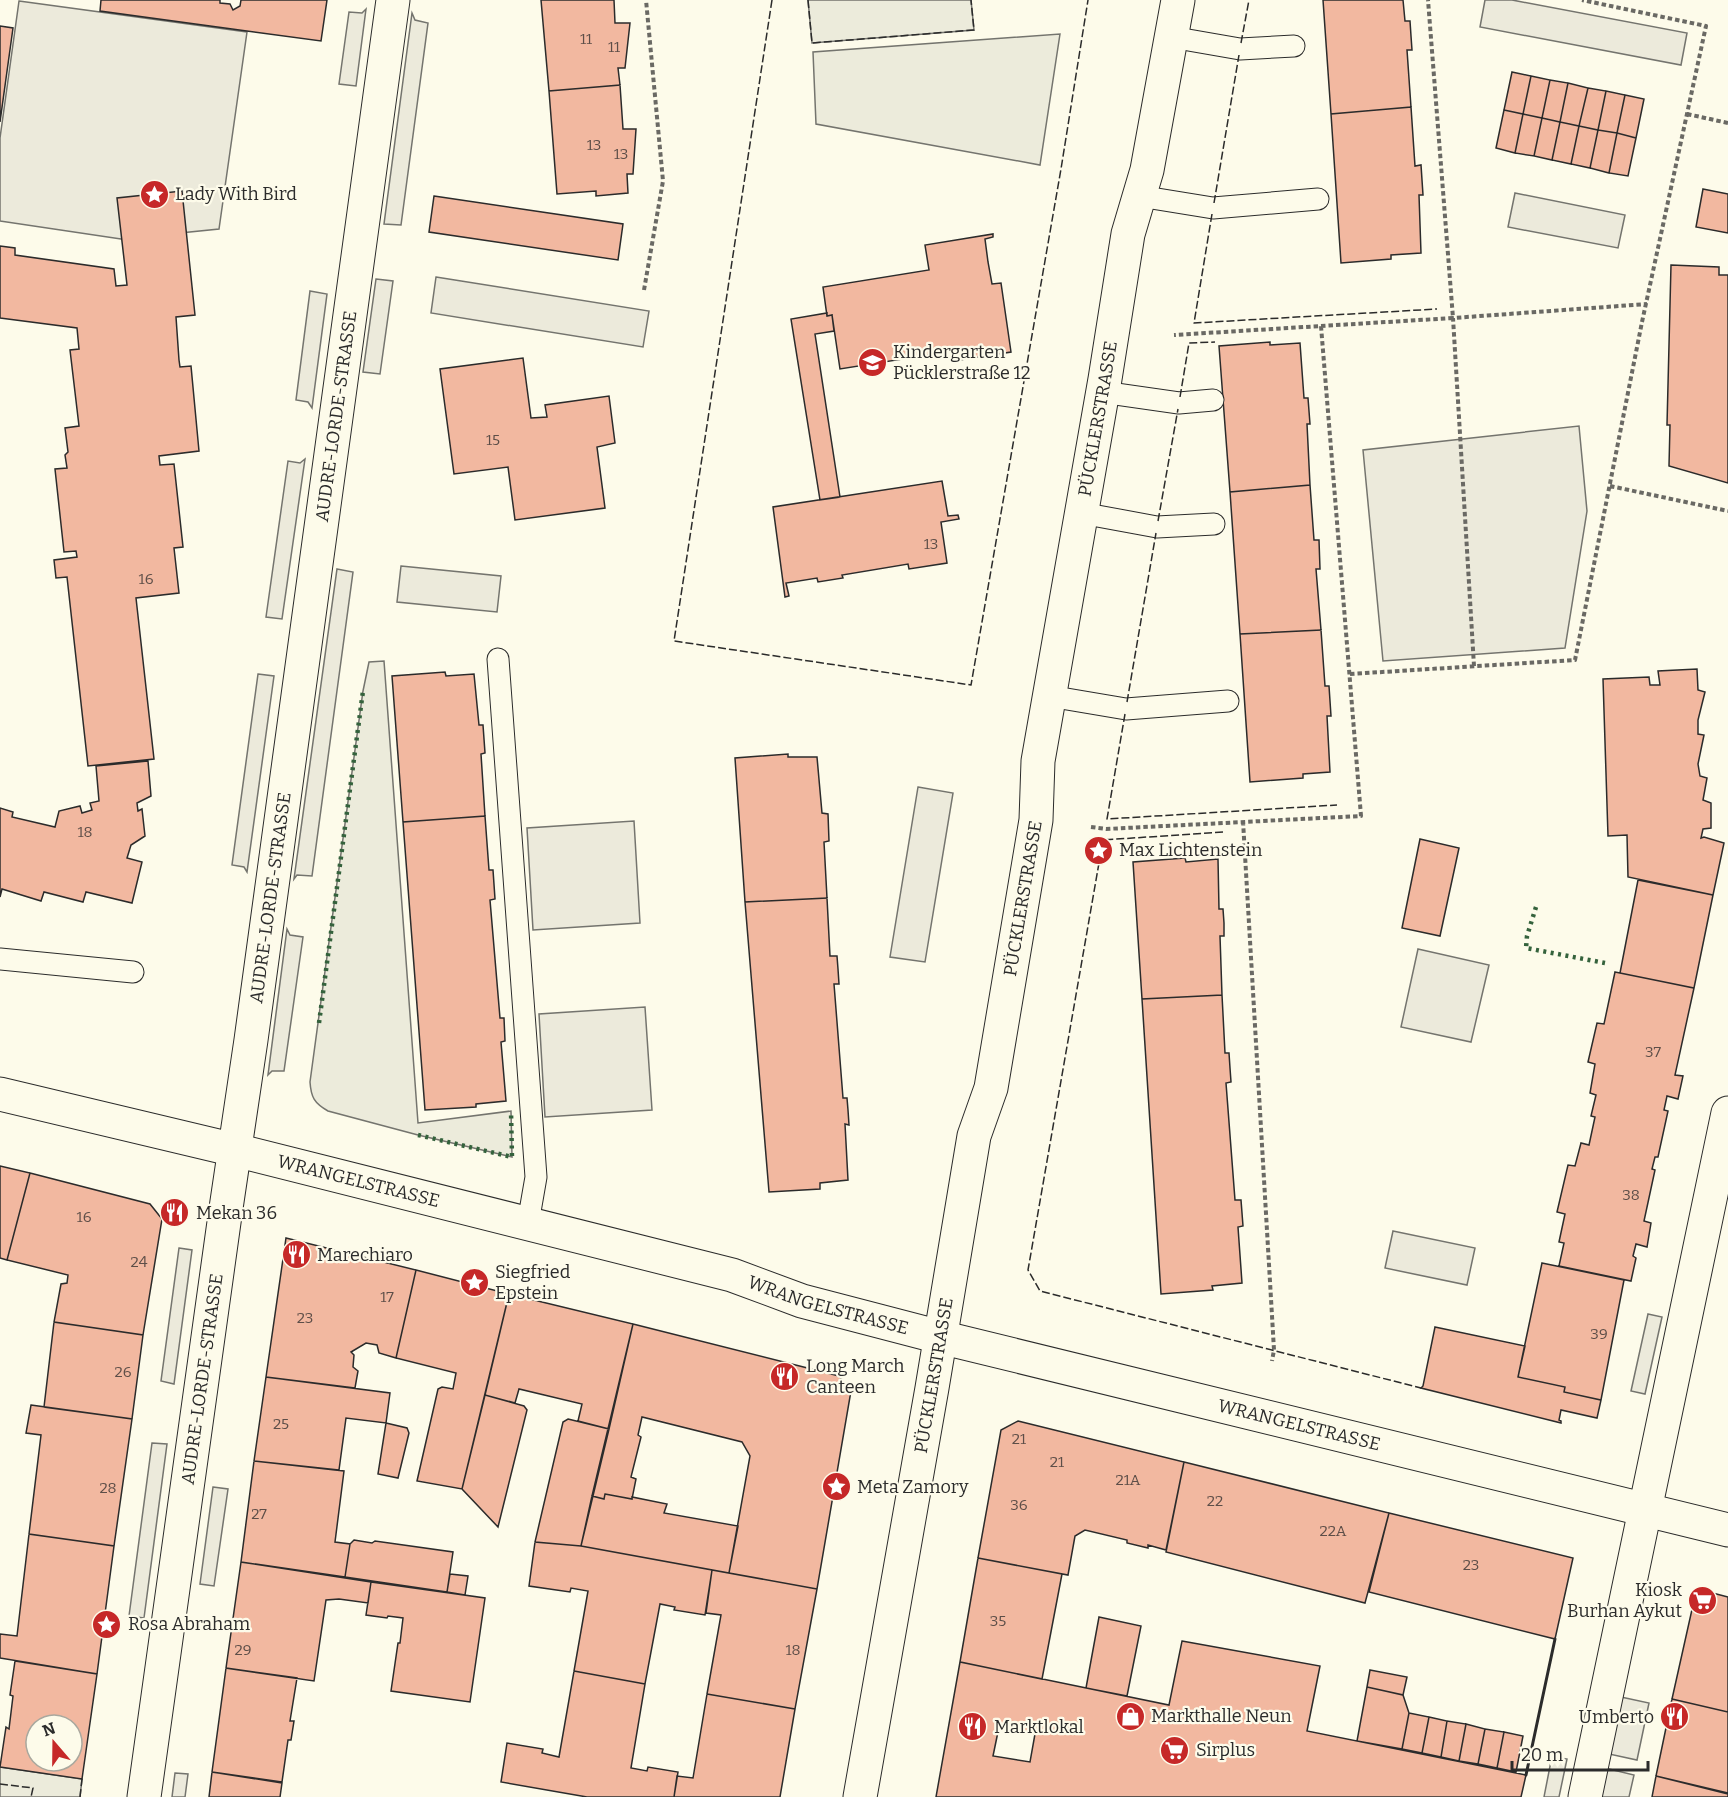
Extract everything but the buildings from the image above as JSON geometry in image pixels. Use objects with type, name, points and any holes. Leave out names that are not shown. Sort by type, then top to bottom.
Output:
[{"type":"street","name":"AUDRE-LORDE-STRASSE","points":[[144,1797],[393,0]]},
{"type":"street","name":"PÜCKLERSTRASSE","points":[[860,1797],[974,1136],[991,1088],[1036,820],[1038,761],[1128,234],[1147,170],[1178,0]]},
{"type":"street","name":"WRANGELSTRASSE","points":[[0,1094],[235,1150],[732,1275],[802,1301],[940,1337],[1728,1530]]},
{"type":"street","points":[[1585,1797],[1728,1113]]},
{"type":"lane","points":[[1171,37],[1240,49],[1294,46]]},
{"type":"lane","points":[[1139,196],[1213,208],[1318,200]]},
{"type":"lane","points":[[1102,392],[1179,403],[1213,400]]},
{"type":"lane","points":[[1081,513],[1157,527],[1214,524]]},
{"type":"lane","points":[[498,659],[536,1177],[528,1223]]},
{"type":"lane","points":[[1049,696],[1126,709],[1228,701]]},
{"type":"lane","points":[[0,959],[133,972]]},
{"type":"path","points":[[644,290],[663,181],[646,0]]},
{"type":"path","points":[[1428,0],[1453,318],[1474,666]]},
{"type":"path","points":[[1350,675],[1575,660],[1706,26],[1582,0]]},
{"type":"path","points":[[1687,114],[1728,123]]},
{"type":"path","points":[[1174,335],[1647,304]]},
{"type":"path","points":[[1091,827],[1106,829],[1361,816],[1321,326]]},
{"type":"path","points":[[1610,486],[1728,511]]},
{"type":"path","points":[[1243,821],[1274,1350],[1272,1361]]},
{"type":"shaded area","points":[[808,0],[971,0],[974,30],[812,43]]},
{"type":"shaded area","points":[[1485,0],[1512,0],[1687,33],[1681,65],[1480,27]]},
{"type":"shaded area","points":[[19,1],[247,32],[219,229],[121,239],[0,221],[0,138]]},
{"type":"shaded area","points":[[366,9],[356,86],[339,84],[349,12],[362,13]]},
{"type":"shaded area","points":[[412,13],[415,20],[428,23],[401,225],[384,224]]},
{"type":"shaded area","points":[[1060,34],[1040,165],[816,124],[813,52]]},
{"type":"shaded area","points":[[1515,193],[1625,215],[1618,248],[1508,227]]},
{"type":"shaded area","points":[[436,277],[649,311],[643,347],[431,313]]},
{"type":"shaded area","points":[[376,279],[393,281],[380,374],[363,372]]},
{"type":"shaded area","points":[[310,291],[327,294],[312,408],[308,402],[296,400]]},
{"type":"shaded area","points":[[1579,426],[1587,511],[1565,648],[1383,661],[1363,450]]},
{"type":"shaded area","points":[[305,459],[282,619],[266,617],[288,461],[300,463]]},
{"type":"shaded area","points":[[401,566],[501,576],[497,612],[397,602]]},
{"type":"shaded area","points":[[337,569],[353,572],[312,876],[297,875],[294,879]]},
{"type":"shaded area","points":[[384,661],[418,1123],[511,1111],[512,1157],[328,1111],[316,1102],[311,1092],[310,1082],[363,691],[369,662]]},
{"type":"shaded area","points":[[258,674],[274,676],[247,872],[244,867],[232,865]]},
{"type":"shaded area","points":[[918,787],[953,793],[925,962],[890,957]]},
{"type":"shaded area","points":[[634,821],[640,923],[533,930],[527,828]]},
{"type":"shaded area","points":[[287,929],[290,935],[303,937],[284,1071],[272,1071],[268,1075]]},
{"type":"shaded area","points":[[1418,949],[1489,965],[1471,1042],[1401,1027]]},
{"type":"shaded area","points":[[645,1007],[652,1110],[545,1117],[539,1014]]},
{"type":"shaded area","points":[[1393,1231],[1475,1248],[1467,1285],[1385,1268]]},
{"type":"shaded area","points":[[179,1248],[192,1250],[174,1384],[161,1381]]},
{"type":"shaded area","points":[[1648,1314],[1662,1317],[1645,1394],[1631,1391]]},
{"type":"shaded area","points":[[152,1443],[167,1444],[144,1618],[129,1616]]},
{"type":"shaded area","points":[[213,1487],[228,1489],[214,1586],[200,1584]]},
{"type":"shaded area","points":[[1621,1697],[1649,1703],[1637,1760],[1609,1754]]},
{"type":"shaded area","points":[[1552,1756],[1567,1759],[1559,1797],[1544,1797]]},
{"type":"shaded area","points":[[0,1767],[24,1771],[24,1773],[82,1779],[80,1797],[0,1797]]},
{"type":"shaded area","points":[[1605,1768],[1634,1775],[1629,1797],[1599,1797]]},
{"type":"shaded area","points":[[175,1773],[188,1774],[185,1797],[172,1797]]},
{"type":"hedge","points":[[319,1023],[363,691]]},
{"type":"hedge","points":[[1536,907],[1527,936],[1526,948],[1605,963]]},
{"type":"hedge","points":[[418,1135],[512,1157],[511,1111]]},
{"type":"fence","points":[[772,0],[674,641],[971,685],[1061,169],[1088,0]]},
{"type":"fence","points":[[808,0],[812,43],[974,30],[971,0]]},
{"type":"fence","points":[[1241,43],[1249,0]]},
{"type":"fence","points":[[1214,203],[1239,55]]},
{"type":"fence","points":[[1212,214],[1194,323],[1437,309]]},
{"type":"fence","points":[[1180,397],[1189,343],[1215,342]]},
{"type":"fence","points":[[1158,521],[1178,409]]},
{"type":"fence","points":[[1127,702],[1156,533]]},
{"type":"fence","points":[[1125,714],[1107,819],[1337,805]]},
{"type":"fence","points":[[1223,832],[1103,840],[1028,1270],[1040,1291],[1421,1388]]},
{"type":"fence","points":[[80,1797],[82,1779]]},
{"type":"fence","points":[[0,1784],[33,1788],[31,1797]]},
{"type":"wall","points":[[1526,1775],[1555,1639]]},
{"type":"place","name":"Lady With Bird","points":[[154,194]]},
{"type":"place","name":"Kindergarten Pücklerstraße 12","points":[[872,362]]},
{"type":"place","name":"Max Lichtenstein","points":[[1098,850]]},
{"type":"place","name":"Mekan 36","points":[[175,1213]]},
{"type":"place","name":"Marechiaro","points":[[296,1255]]},
{"type":"place","name":"Siegfried Epstein","points":[[474,1282]]},
{"type":"place","name":"Long March Canteen","points":[[785,1376]]},
{"type":"place","name":"Meta Zamory","points":[[836,1487]]},
{"type":"place","name":"Kiosk Burhan Aykut","points":[[1703,1600]]},
{"type":"place","name":"Rosa Abraham","points":[[107,1624]]},
{"type":"place","name":"Markthalle Neun","points":[[1130,1716]]},
{"type":"place","name":"Umberto","points":[[1675,1717]]},
{"type":"place","name":"Marktlokal","points":[[973,1727]]},
{"type":"place","name":"Sirplus","points":[[1175,1750]]}]
